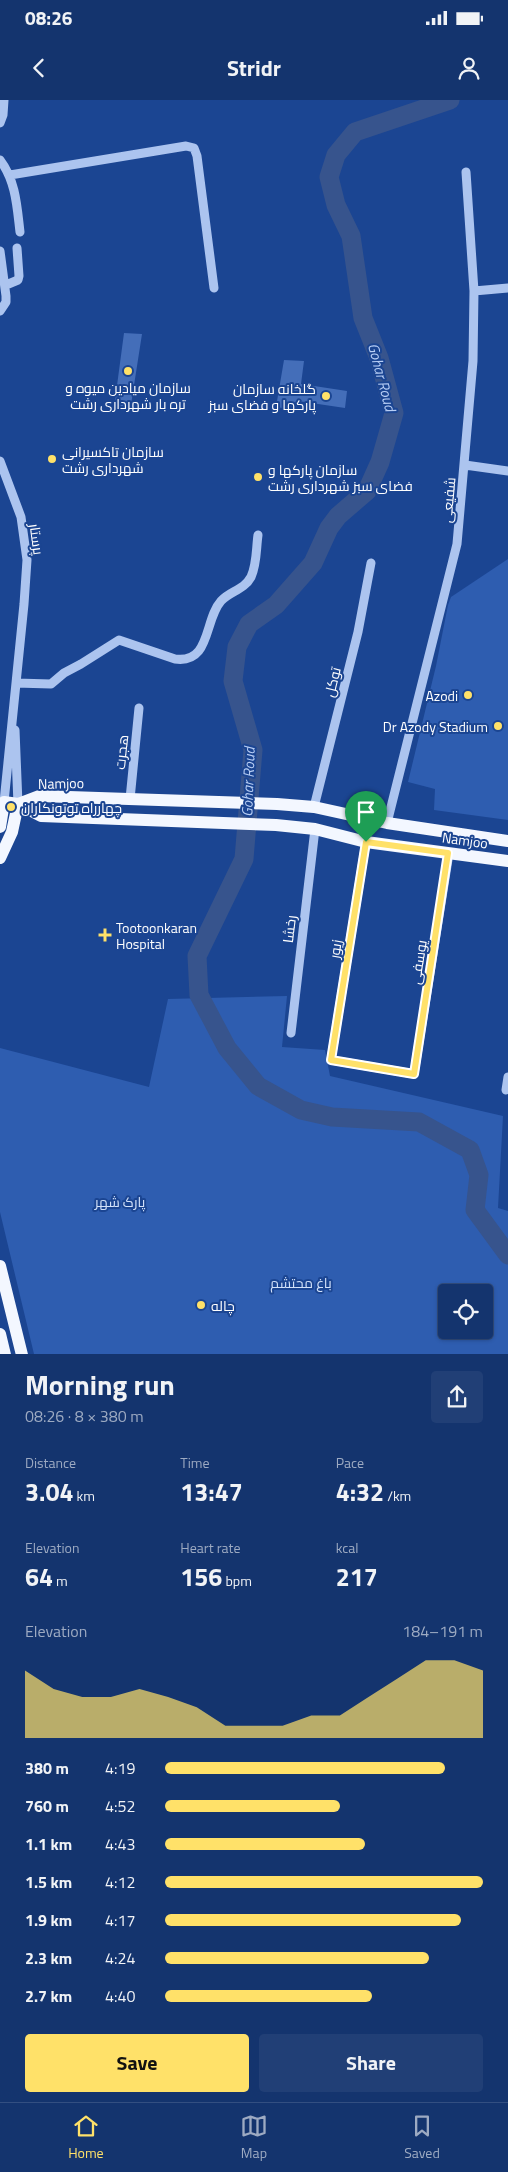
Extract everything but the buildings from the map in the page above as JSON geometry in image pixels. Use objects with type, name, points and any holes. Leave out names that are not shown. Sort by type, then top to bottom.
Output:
[{"type":"main road","name":"Namjoo","points":[[18,804],[39,796],[277,804],[314,807],[387,822],[508,841]]},
{"type":"main road","points":[[234,823],[237,802]]},
{"type":"main road","points":[[0,827],[2,803],[18,804],[12,832],[0,858]]},
{"type":"main road","name":"Namjoo","points":[[18,804],[41,816],[234,823],[315,829],[366,842],[508,861]]},
{"type":"main road","points":[[0,1266],[22,1354]]},
{"type":"main road","points":[[0,1334],[5,1354]]},
{"type":"street","points":[[0,123],[4,115],[4,100]]},
{"type":"street","points":[[10,175],[186,146],[194,148],[197,156],[214,288]]},
{"type":"street","points":[[0,160],[10,175],[15,191],[20,232]]},
{"type":"street","name":"شفیعی","points":[[387,822],[457,544],[473,360],[474,291],[466,172]]},
{"type":"street","points":[[6,285],[18,280],[17,248]]},
{"type":"street","points":[[0,251],[2,271],[6,285],[6,302],[0,311]]},
{"type":"street","points":[[474,291],[508,288]]},
{"type":"street","name":"پرستار","points":[[0,461],[7,476],[20,517],[27,560],[14,697],[18,804]]},
{"type":"street","points":[[465,465],[508,471]]},
{"type":"street","points":[[16,683],[51,684],[69,670],[119,640],[175,659],[193,657],[201,649],[220,602],[249,580],[254,566],[258,535]]},
{"type":"street","name":"توکل","points":[[314,807],[356,641],[371,563]]},
{"type":"street","points":[[2,803],[14,697]]},
{"type":"street","name":"هجرت","points":[[130,799],[139,708]]},
{"type":"street","name":"رخشا","points":[[291,1033],[315,829]]},
{"type":"street","name":"زیور","points":[[366,842],[331,1060],[414,1074]]},
{"type":"street","name":"یوسفی","points":[[414,1074],[448,853]]},
{"type":"street","points":[[506,1090],[508,1077]]},
{"type":"green space","name":"Azodi","points":[[508,559],[508,820],[434,810],[435,789],[408,782],[436,666],[448,605],[451,597]]},
{"type":"green space","name":"پارک شهر","points":[[287,996],[282,1047],[325,1050],[330,1076],[503,1116],[498,1208],[508,1211],[508,1354],[34,1354],[0,1212],[0,1048],[149,1087],[168,999]]},
{"type":"waterway","name":"Gohar Roud","points":[[450,100],[355,132],[336,155],[329,177],[336,205],[351,236],[363,318],[379,358],[394,413],[380,462],[367,491],[338,516],[329,528],[313,563],[276,605],[249,624],[237,647],[233,681],[253,750],[244,859],[197,956],[199,995],[227,1048],[258,1086],[301,1110],[332,1117],[419,1122],[470,1150],[479,1175],[475,1210],[508,1255]]},
{"type":"place","name":"سازمان میادین میوه و تره بار شهرداری رشت","points":[[128,371]]},
{"type":"place","name":"گلخانه سازمان پارکها و فضای سبز","points":[[326,396]]},
{"type":"place","name":"سازمان تاکسیرانی شهرداری رشت","points":[[52,459]]},
{"type":"place","name":"سازمان پارکها و فضای سبز شهرداری رشت","points":[[258,477]]},
{"type":"place","name":"Azodi","points":[[468,695]]},
{"type":"place","name":"Dr Azody Stadium","points":[[498,726]]},
{"type":"place","name":"چهارراه توتونکاران","points":[[11,807]]},
{"type":"place","name":"Tootoonkaran Hospital","points":[[105,935]]},
{"type":"place","name":"چاله","points":[[201,1305]]},
{"type":"route","points":[[366,842],[448,853],[414,1074],[331,1060],[366,842]]},
{"type":"park label","name":"باغ محتشم","points":[[301,1282]]}]
